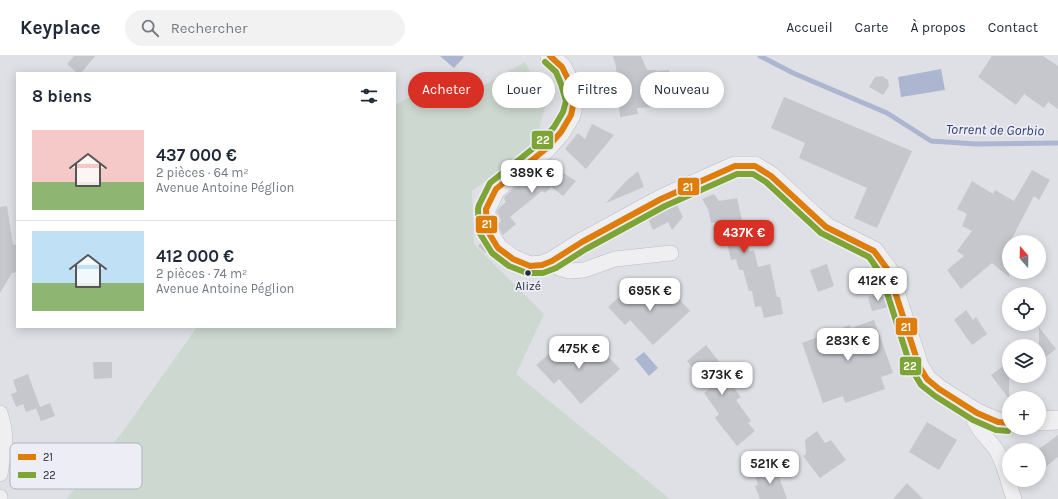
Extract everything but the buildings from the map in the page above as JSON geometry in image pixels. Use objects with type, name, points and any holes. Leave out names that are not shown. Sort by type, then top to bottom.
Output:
[{"type":"street","points":[[550,56],[562,67],[569,81],[574,101],[571,115],[561,132],[547,148],[496,189],[486,209],[487,230],[498,248],[513,259],[530,266],[542,265],[552,261],[582,242],[661,198],[735,166],[755,166],[772,176],[826,227],[874,251],[888,270],[919,366],[927,379],[939,389],[977,413],[1002,422]]},
{"type":"street","points":[[552,261],[559,268],[569,271],[584,270],[615,259],[671,253]]},
{"type":"street","points":[[0,413],[4,428],[5,443],[0,474]]},
{"type":"street","points":[[977,413],[974,420],[978,428],[998,452],[1014,499]]},
{"type":"street","points":[[1046,421],[1058,420]]},
{"type":"shaded area","points":[[525,62],[530,72],[507,72]]},
{"type":"shaded area","points":[[492,81],[492,108],[545,108],[535,144],[472,191],[474,244],[544,314],[516,374],[670,499],[66,499],[74,489],[142,489],[142,443],[113,443],[196,328],[396,328],[396,104],[408,98],[408,108],[484,108],[484,85]]},
{"type":"water","points":[[440,56],[462,56],[464,57],[454,68]]},
{"type":"water","points":[[941,69],[945,90],[901,97],[898,77]]},
{"type":"water","points":[[644,352],[658,368],[649,376],[635,359]]},
{"type":"waterway","name":"Torrent de Gorbio","points":[[760,56],[793,73],[887,113],[931,141],[976,144],[1058,143]]},
{"type":"transit line","name":"21","points":[[550,56],[562,67],[569,81],[574,101],[571,115],[561,132],[547,148],[496,189],[486,209],[487,230],[498,248],[513,259],[530,266],[542,265],[552,261],[582,242],[661,199],[735,166],[755,166],[771,176],[826,227],[874,251],[888,270],[919,366],[927,379],[939,389],[977,413],[1002,422]]},
{"type":"transit line","name":"22","points":[[545,62],[556,72],[561,84],[566,101],[563,112],[554,127],[541,142],[490,183],[478,209],[479,232],[492,253],[509,266],[527,273],[543,273],[556,268],[586,249],[665,206],[737,174],[753,174],[766,182],[821,233],[869,257],[881,274],[911,368],[921,385],[935,396],[973,420],[996,430],[1002,430]]},
{"type":"place","name":"Alizé","points":[[528,273]]}]
